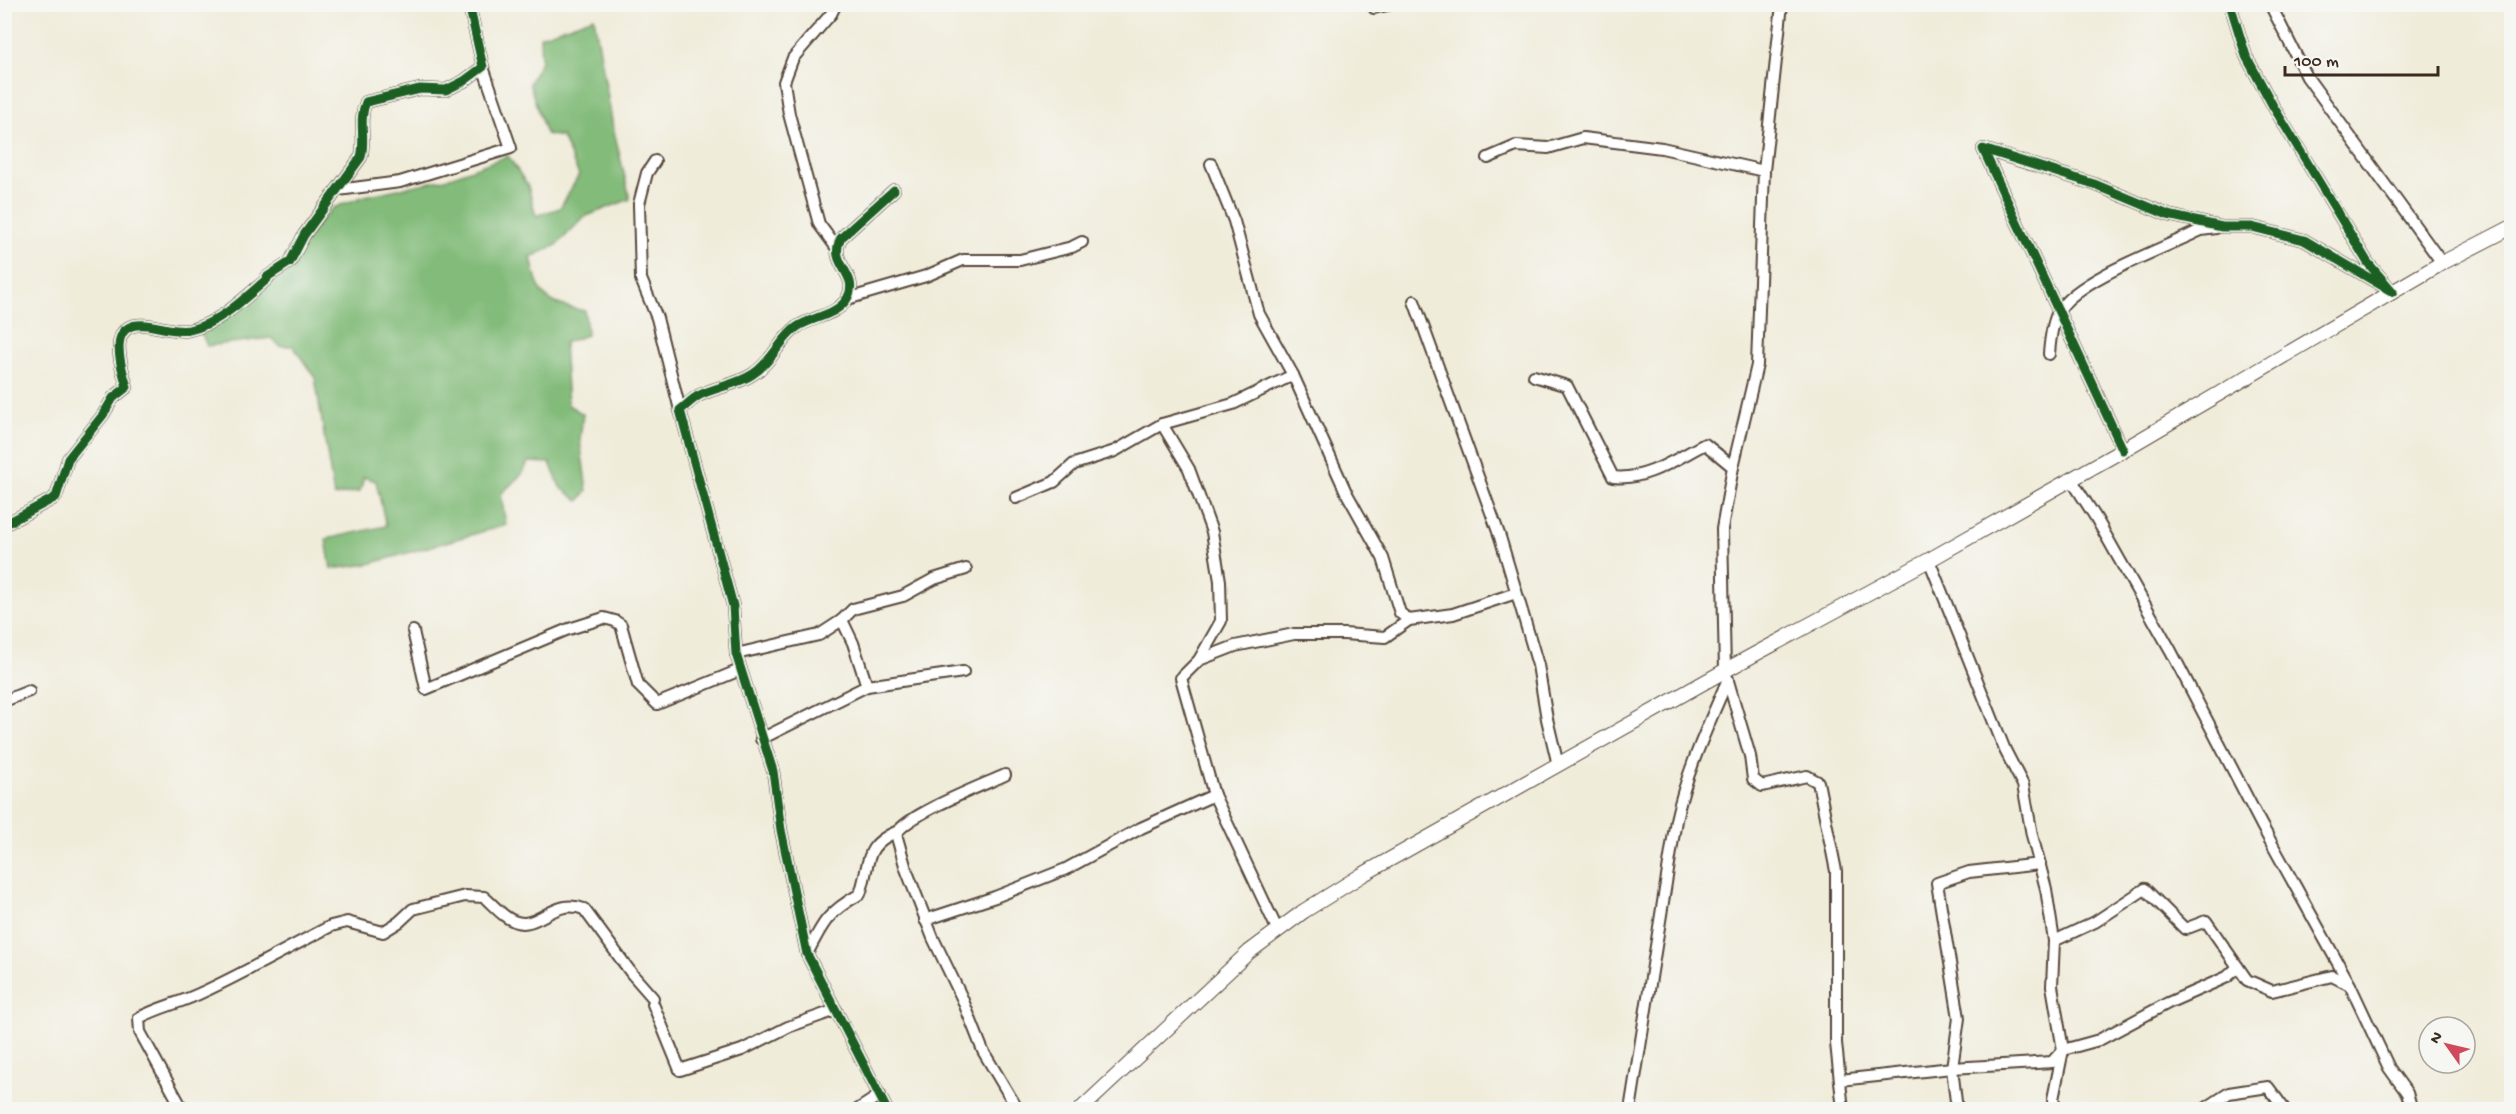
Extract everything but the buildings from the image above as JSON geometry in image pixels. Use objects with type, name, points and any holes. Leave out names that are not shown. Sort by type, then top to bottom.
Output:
[{"type":"main road","points":[[1080,1110],[1249,952],[1362,875],[1929,560],[2123,450],[2442,263],[2511,227]]},
{"type":"street","points":[[836,4],[831,14],[792,58],[784,82],[789,114],[819,224],[836,247]]},
{"type":"street","points":[[1374,8],[1392,4]]},
{"type":"street","points":[[1782,4],[1764,171],[1757,365],[1732,468],[1722,529],[1729,672],[1750,756],[1753,779],[1762,786],[1807,776],[1818,782],[1836,870],[1836,1042],[1843,1110]]},
{"type":"street","points":[[2230,4],[2246,56],[2273,106],[2368,263],[2393,292]]},
{"type":"street","points":[[2270,4],[2307,76],[2442,263]]},
{"type":"street","points":[[338,190],[400,182],[511,148],[483,67],[468,6]]},
{"type":"street","points":[[4,525],[56,497],[68,459],[103,415],[112,398],[127,387],[119,357],[118,341],[121,333],[131,326],[187,330],[202,326],[235,306],[267,277],[290,262],[304,235],[361,157],[363,149],[362,112],[366,102],[420,89],[446,90],[464,81],[483,67]]},
{"type":"street","points":[[1488,158],[1516,146],[1548,148],[1583,138],[1662,148],[1764,171]]},
{"type":"street","points":[[2123,450],[1983,149],[2094,184],[2168,215],[2222,227]]},
{"type":"street","points":[[655,161],[647,173],[639,204],[641,279],[657,318],[733,606],[736,654],[773,771],[781,831],[807,954],[887,1110]]},
{"type":"street","points":[[1211,164],[1234,221],[1259,314],[1293,375],[1346,492],[1383,558],[1400,613],[1409,620]]},
{"type":"street","points":[[680,411],[697,396],[755,373],[791,332],[800,325],[839,307],[847,299],[851,290],[850,281],[836,255],[836,247],[841,238],[894,190]]},
{"type":"street","points":[[2049,354],[2059,310],[2076,291],[2201,230],[2253,226],[2304,240],[2393,292]]},
{"type":"street","points":[[847,299],[926,276],[963,260],[1020,260],[1072,247],[1082,242]]},
{"type":"street","points":[[1414,301],[1500,537],[1538,665],[1546,719],[1558,765]]},
{"type":"street","points":[[1016,498],[1054,482],[1074,464],[1115,451],[1162,424],[1233,404],[1293,375]]},
{"type":"street","points":[[1534,376],[1567,386],[1612,477],[1626,478],[1666,465],[1705,444],[1732,468]]},
{"type":"street","points":[[1162,424],[1189,469],[1212,532],[1220,581],[1221,621],[1198,660],[1182,678],[1214,795],[1278,931]]},
{"type":"street","points":[[2071,479],[2096,518],[2171,651],[2262,826],[2350,985],[2389,1068],[2406,1093],[2412,1110]]},
{"type":"street","points":[[1929,560],[2005,750],[2023,785],[2046,889],[2054,941],[2052,986],[2063,1050],[2053,1099],[2057,1110]]},
{"type":"street","points":[[736,654],[819,635],[842,620],[853,609],[903,596],[934,579],[966,569]]},
{"type":"street","points":[[1198,660],[1235,646],[1294,634],[1385,637],[1409,620],[1453,614],[1516,593]]},
{"type":"street","points":[[413,630],[426,689],[566,630],[604,618],[621,625],[638,685],[657,704],[740,670]]},
{"type":"street","points":[[842,620],[853,643],[867,686]]},
{"type":"street","points":[[761,739],[867,686],[963,672]]},
{"type":"street","points":[[1630,1110],[1676,820],[1684,786],[1729,672]]},
{"type":"street","points":[[4,701],[29,691]]},
{"type":"street","points":[[807,954],[822,924],[860,894],[873,847],[882,838],[898,831],[934,808],[1005,775]]},
{"type":"street","points":[[925,920],[995,897],[1066,869],[1141,828],[1214,795]]},
{"type":"street","points":[[898,831],[900,850],[925,920],[962,998],[983,1051],[1018,1110]]},
{"type":"street","points":[[1957,1110],[1952,1068],[1959,1018],[1937,883],[1969,872],[2040,864]]},
{"type":"street","points":[[2054,941],[2096,922],[2145,889],[2185,929],[2206,921],[2247,980],[2272,991],[2332,976],[2350,985]]},
{"type":"street","points":[[183,1110],[140,1032],[139,1018],[155,1009],[162,1010],[202,993],[331,926],[347,922],[383,932],[413,909],[465,896],[484,897],[506,918],[522,924],[532,922],[564,906],[573,905],[584,909],[653,1001],[680,1070],[742,1050],[788,1027],[836,1010]]},
{"type":"street","points":[[1840,1080],[1952,1068],[2052,1062],[2063,1050],[2099,1040],[2168,1003],[2227,977],[2238,968]]},
{"type":"street","points":[[2203,1110],[2229,1093],[2268,1087],[2285,1110]]},
{"type":"street","points":[[857,1110],[880,1095]]},
{"type":"green space","points":[[594,17],[613,127],[630,199],[584,217],[557,245],[531,257],[537,282],[546,296],[560,305],[585,311],[587,335],[564,343],[568,405],[583,414],[580,440],[587,491],[579,501],[560,487],[550,463],[528,462],[522,474],[501,494],[506,525],[369,564],[331,569],[326,539],[386,526],[376,481],[364,477],[360,491],[334,496],[315,378],[293,346],[280,346],[271,338],[207,346],[201,332],[295,258],[317,225],[333,208],[365,196],[445,179],[508,156],[528,186],[536,216],[560,208],[579,175],[562,137],[546,134],[529,83],[541,61],[540,36]]},
{"type":"cycle path","points":[[4,525],[56,497],[68,459],[103,415],[113,398],[127,387],[119,343],[122,334],[128,328],[138,325],[189,330],[211,322],[241,302],[267,277],[290,262],[304,235],[361,157],[366,102],[420,89],[446,90],[464,81],[483,67],[470,9],[471,4]]},
{"type":"cycle path","points":[[2123,450],[1983,149],[2094,184],[2168,215],[2222,227],[2252,227],[2304,240],[2393,292],[2368,263],[2273,106],[2246,56],[2230,4]]},
{"type":"cycle path","points":[[887,1110],[807,954],[781,830],[773,771],[736,654],[733,606],[680,410],[698,396],[753,374],[765,364],[785,338],[797,327],[832,312],[844,303],[851,289],[838,255],[841,238],[894,190]]}]
